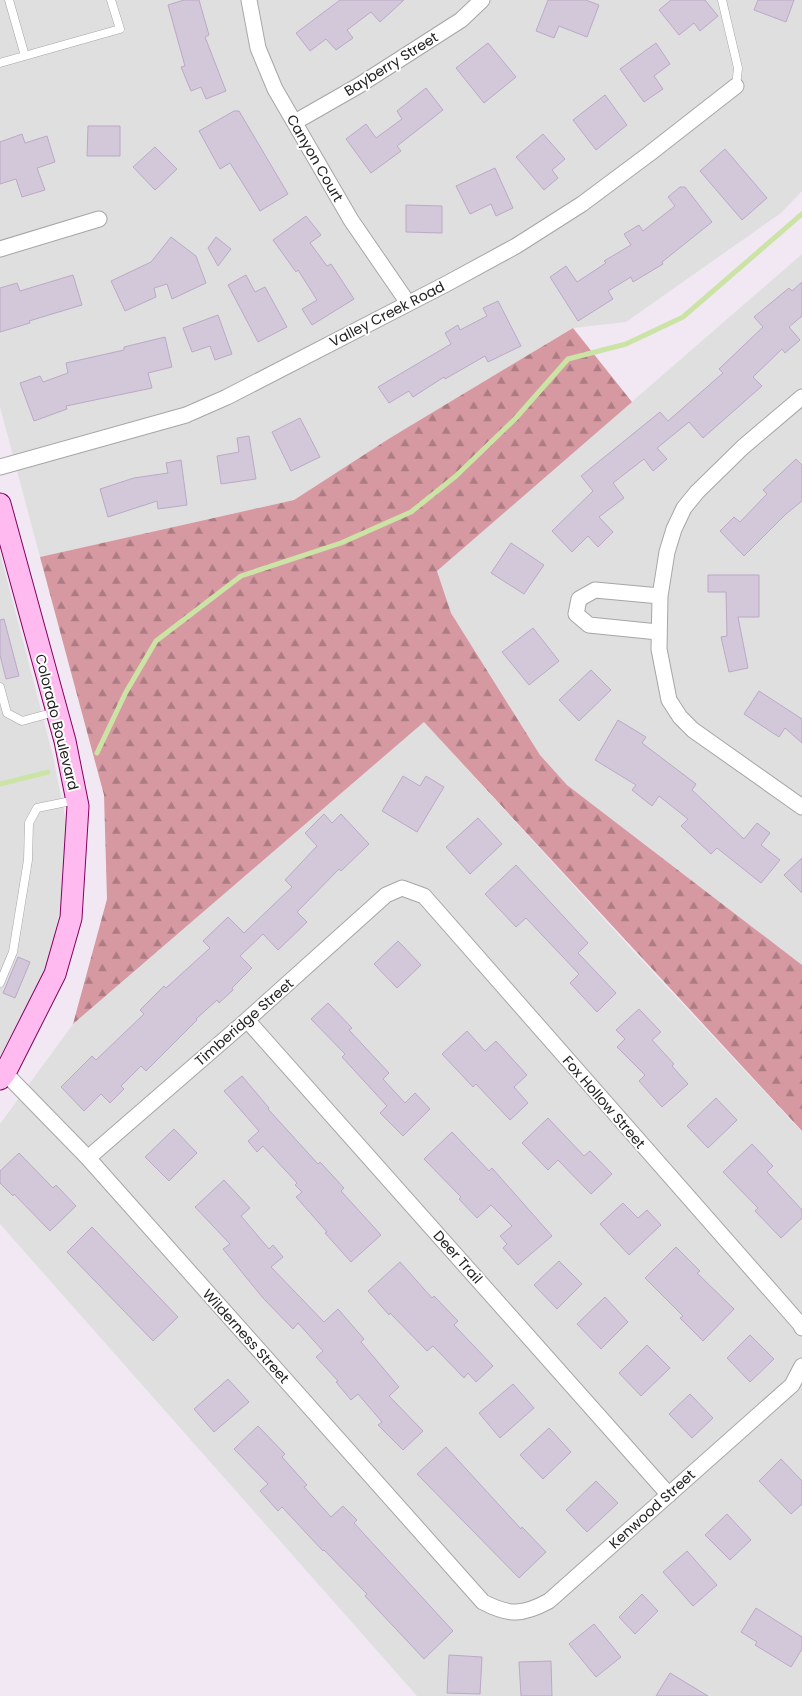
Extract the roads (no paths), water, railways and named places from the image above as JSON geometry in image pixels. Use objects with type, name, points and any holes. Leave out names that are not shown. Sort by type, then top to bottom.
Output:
[{"type":"main road","name":"Colorado Boulevard","points":[[0,504],[65,741],[78,806],[71,918],[55,974],[3,1076]]},
{"type":"street","name":"Canyon Court","points":[[249,0],[258,48],[275,89],[351,220],[408,303]]},
{"type":"street","name":"Bayberry Street","points":[[295,122],[358,86],[461,20],[482,0]]},
{"type":"street","name":"Valley Creek Road","points":[[0,467],[186,415],[227,397],[516,246],[582,204],[650,154],[736,86]]},
{"type":"street","points":[[0,250],[99,219]]},
{"type":"street","points":[[802,397],[743,447],[697,492],[684,508],[667,552],[660,596],[658,632],[659,648],[669,700],[680,717],[693,730],[802,807]]},
{"type":"street","points":[[658,632],[589,625],[576,614],[579,599],[595,590],[660,596]]},
{"type":"street","name":"Timberidge Street","points":[[88,1158],[247,1020],[386,895],[402,888]]},
{"type":"street","name":"Fox Hollow Street","points":[[402,888],[424,896],[801,1326]]},
{"type":"street","name":"Deer Trail","points":[[247,1020],[669,1495]]},
{"type":"street","name":"Wilderness Street","points":[[3,1076],[88,1158],[483,1602]]},
{"type":"street","name":"Kenwood Street","points":[[483,1602],[498,1610],[520,1613],[534,1609],[549,1601],[792,1385],[802,1366]]},
{"type":"lane","points":[[9,0],[25,56]]},
{"type":"lane","points":[[0,63],[120,28],[111,0]]},
{"type":"lane","points":[[722,0],[738,68],[736,86]]},
{"type":"lane","points":[[0,687],[7,713],[22,720],[57,712]]},
{"type":"lane","points":[[0,983],[13,952],[28,860],[29,823],[37,808],[76,800]]},
{"type":"waterway","points":[[97,753],[126,692],[156,641],[241,576],[341,543],[411,512],[456,476],[515,419],[568,359],[626,344],[683,317],[802,214]]},
{"type":"waterway","points":[[0,784],[48,772]]}]
